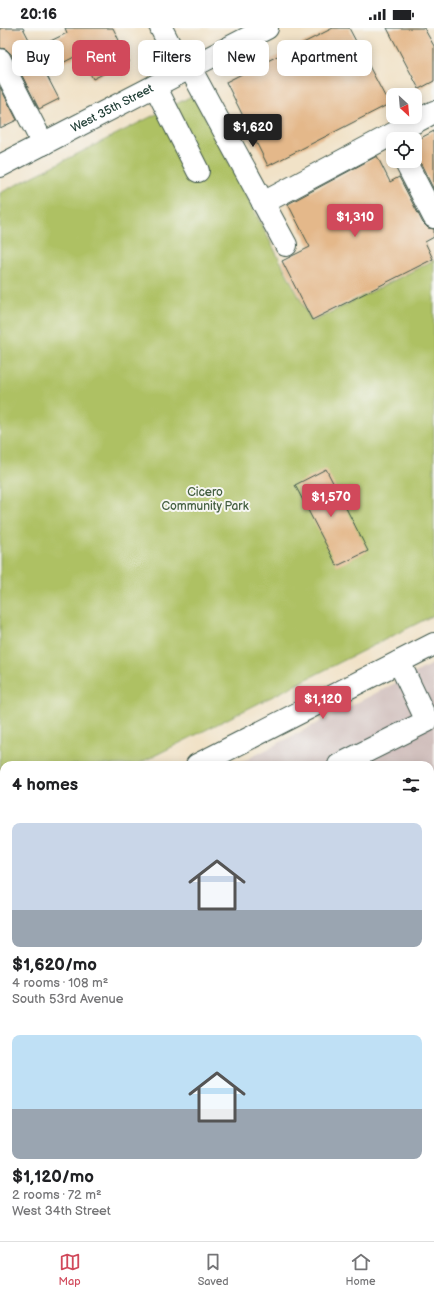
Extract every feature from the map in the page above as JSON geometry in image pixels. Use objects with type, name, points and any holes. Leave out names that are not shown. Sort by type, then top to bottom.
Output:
[{"type":"street","points":[[161,28],[168,40]]},
{"type":"street","name":"West 35th Street","points":[[205,60],[267,28]]},
{"type":"street","points":[[0,60],[43,144]]},
{"type":"street","name":"West 35th Street","points":[[0,166],[174,76]]},
{"type":"street","points":[[189,76],[286,245]]},
{"type":"street","points":[[155,86],[198,171]]},
{"type":"street","points":[[400,132],[434,112]]},
{"type":"street","points":[[263,203],[386,140]]},
{"type":"street","points":[[409,168],[434,217]]},
{"type":"street","points":[[205,761],[434,644]]},
{"type":"street","points":[[347,761],[431,719],[399,662]]},
{"type":"shaded area","points":[[434,663],[434,761],[244,761]]},
{"type":"green space","name":"Cicero Community Park","points":[[194,95],[312,322],[434,260],[434,615],[144,761],[0,761],[0,193]]},
{"type":"building","points":[[0,28],[23,28],[29,40],[12,40],[12,56],[6,49],[0,48]]},
{"type":"building","points":[[65,28],[113,28],[119,40],[72,40],[72,58],[64,62],[64,40],[53,40],[67,33]]},
{"type":"building","points":[[333,28],[349,28],[355,40],[309,40]]},
{"type":"building","points":[[387,28],[424,28],[434,46],[434,81],[418,88]]},
{"type":"building","points":[[277,56],[277,76],[372,76],[372,72],[386,98],[386,106],[268,166],[226,82],[238,76],[269,76],[269,60]]},
{"type":"building","points":[[22,76],[47,76],[59,99],[39,109]]},
{"type":"building","points":[[91,76],[99,76],[93,79]]},
{"type":"building","points":[[0,87],[17,120],[0,128]]},
{"type":"building","points":[[434,131],[434,190],[422,166],[422,137]]},
{"type":"building","points":[[377,156],[390,182],[399,177],[423,223],[428,228],[434,229],[434,237],[425,242],[433,259],[312,320],[282,261],[310,247],[288,204]]},
{"type":"building","points":[[326,469],[368,551],[337,566],[295,485]]}]
